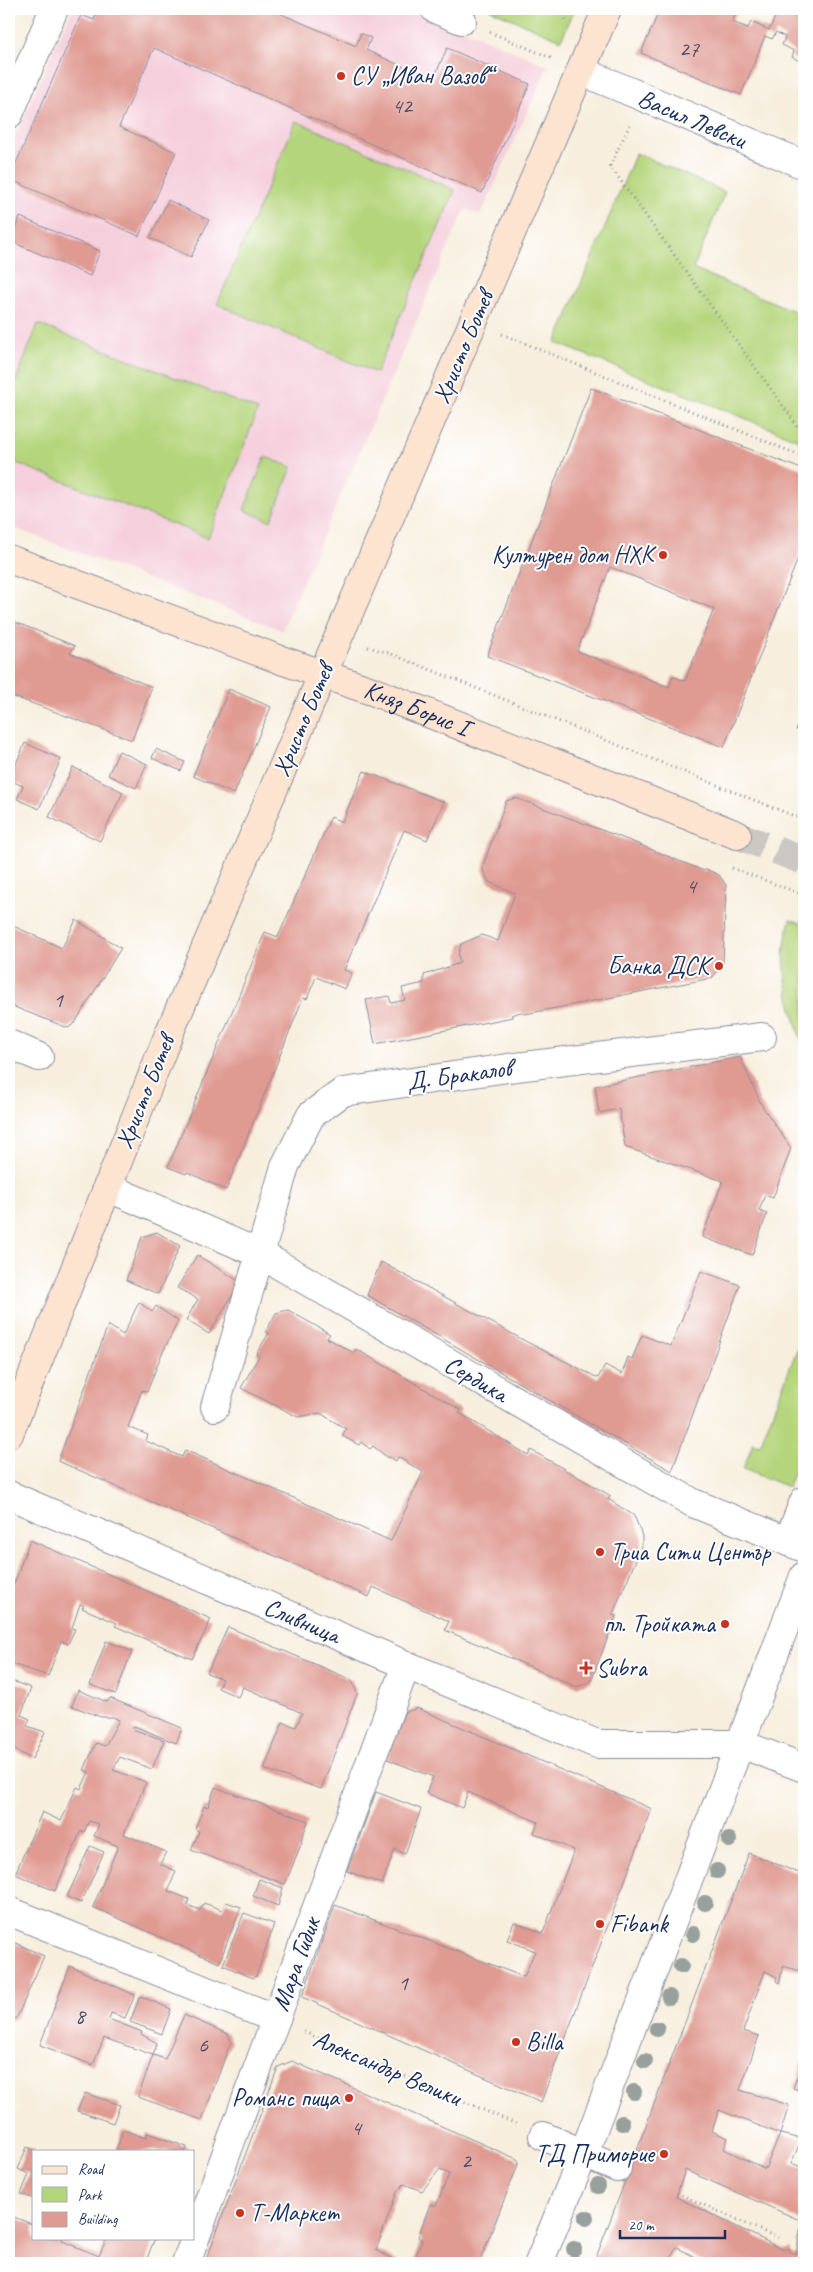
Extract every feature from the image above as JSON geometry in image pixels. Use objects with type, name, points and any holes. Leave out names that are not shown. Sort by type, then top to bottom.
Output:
[{"type":"main road","name":"Христо Ботев","points":[[9,1434],[168,1036],[607,9]]},
{"type":"main road","name":"Княз Борис I","points":[[9,559],[372,691],[737,835]]},
{"type":"street","points":[[9,114],[54,9]]},
{"type":"street","points":[[435,9],[462,20]]},
{"type":"street","name":"Васил Левски","points":[[581,71],[804,165]]},
{"type":"street","name":"Д. Бракалов","points":[[260,1254],[286,1166],[311,1115],[343,1092],[508,1068],[762,1037]]},
{"type":"street","points":[[9,1044],[39,1057]]},
{"type":"street","name":"Сердика","points":[[107,1187],[260,1254],[692,1503],[796,1545]]},
{"type":"street","points":[[215,1408],[260,1254]]},
{"type":"street","name":"Сливница","points":[[9,1495],[406,1666],[597,1744],[741,1744]]},
{"type":"street","points":[[796,1545],[804,1501]]},
{"type":"street","points":[[539,2263],[584,2153],[804,1576]]},
{"type":"street","name":"Мара Гидик","points":[[195,2239],[406,1666]]},
{"type":"street","points":[[741,1744],[804,1768]]},
{"type":"street","points":[[9,1911],[276,2019]]},
{"type":"street","points":[[543,2136],[617,2168]]},
{"type":"street","name":"Мара Гидик","points":[[186,2263],[194,2240]]},
{"type":"path","points":[[462,20],[581,71]]},
{"type":"path","points":[[643,98],[610,166],[804,435]]},
{"type":"path","points":[[474,323],[804,457]]},
{"type":"path","points":[[339,638],[389,653],[804,820]]},
{"type":"path","points":[[796,729],[804,733]]},
{"type":"path","points":[[746,873],[804,895]]},
{"type":"path","name":"Александър Велики","points":[[276,2019],[543,2136]]},
{"type":"path","points":[[677,2193],[778,2238]]},
{"type":"shaded area","points":[[72,9],[418,9],[548,66],[481,215],[465,209],[282,630],[9,526],[9,150]]},
{"type":"green space","points":[[489,9],[575,9],[561,40]]},
{"type":"green space","points":[[296,121],[455,190],[376,373],[217,304]]},
{"type":"green space","points":[[636,153],[725,192],[693,269],[804,315],[804,442],[556,343]]},
{"type":"green space","points":[[38,324],[258,410],[208,538],[9,460],[9,398]]},
{"type":"green space","points":[[265,457],[292,467],[271,521],[244,510]]},
{"type":"green space","points":[[790,919],[804,924],[804,1048],[786,981],[784,957]]},
{"type":"green space","points":[[804,1312],[804,1446],[800,1456],[804,1458],[801,1470],[795,1468],[788,1487],[743,1469],[753,1443],[760,1445],[803,1334],[797,1331]]},
{"type":"building","points":[[98,9],[270,9],[356,46],[361,33],[371,38],[366,50],[433,80],[447,48],[530,84],[482,193],[154,48],[119,127],[176,152],[139,236],[9,179],[81,15],[94,20]]},
{"type":"building","points":[[660,9],[738,9],[732,22],[748,28],[751,22],[769,30],[779,9],[798,18],[801,10],[804,12],[804,63],[792,57],[794,51],[782,45],[785,37],[776,32],[772,39],[765,36],[741,95],[641,53]]},
{"type":"building","points":[[168,200],[209,220],[191,257],[150,238]]},
{"type":"building","points":[[20,217],[100,251],[90,276],[10,241]]},
{"type":"building","name":"Културен дом НХК","points":[[591,388],[804,470],[804,543],[724,747],[487,656]],"holes":[[[610,567],[714,609],[685,681],[673,676],[669,687],[577,651]]]},
{"type":"building","points":[[15,622],[75,646],[70,653],[152,687],[132,740],[9,695],[9,634]]},
{"type":"building","points":[[229,689],[271,707],[234,794],[193,776]]},
{"type":"building","points":[[25,743],[61,759],[39,809],[17,799],[23,786],[9,780]]},
{"type":"building","points":[[156,749],[185,762],[181,771],[152,758]]},
{"type":"building","points":[[119,751],[147,764],[136,788],[108,775]]},
{"type":"building","points":[[73,767],[123,792],[100,841],[49,817]]},
{"type":"building","points":[[364,771],[444,802],[427,840],[404,830],[344,970],[352,973],[345,989],[316,977],[307,999],[303,998],[226,1190],[187,1172],[186,1174],[168,1167],[265,932],[278,937],[331,817],[342,822]]},
{"type":"building","points":[[516,798],[704,871],[706,869],[719,875],[726,885],[723,964],[712,978],[525,1014],[521,1012],[511,1015],[513,1017],[375,1044],[366,1000],[389,996],[391,1003],[405,1000],[402,988],[424,983],[424,975],[460,963],[458,955],[461,944],[482,935],[498,941],[515,893],[489,882],[483,870],[506,801]]},
{"type":"building","points":[[76,920],[121,948],[75,1023],[68,1028],[9,1005],[9,924],[62,948]]},
{"type":"building","points":[[740,1057],[762,1106],[791,1148],[773,1198],[765,1195],[759,1211],[767,1214],[752,1255],[702,1237],[723,1181],[625,1147],[619,1109],[599,1113],[595,1086]]},
{"type":"building","points":[[157,1232],[180,1246],[158,1294],[126,1280],[142,1237]]},
{"type":"building","points":[[197,1255],[240,1282],[209,1334],[186,1320],[198,1299],[177,1288]]},
{"type":"building","points":[[381,1262],[527,1342],[598,1378],[605,1365],[622,1374],[628,1357],[632,1359],[642,1335],[671,1346],[701,1271],[740,1285],[672,1471],[367,1295]]},
{"type":"building","points":[[139,1302],[152,1312],[156,1306],[178,1321],[160,1358],[147,1392],[142,1390],[128,1427],[148,1435],[146,1441],[182,1457],[185,1450],[391,1541],[423,1472],[398,1457],[396,1461],[390,1457],[388,1458],[373,1446],[370,1449],[361,1442],[359,1445],[342,1436],[346,1429],[320,1413],[298,1417],[241,1388],[259,1356],[256,1354],[269,1333],[266,1331],[276,1313],[288,1310],[330,1334],[327,1338],[354,1353],[356,1349],[461,1410],[459,1413],[528,1455],[531,1450],[611,1496],[608,1499],[633,1515],[642,1536],[642,1546],[612,1615],[616,1616],[591,1681],[577,1687],[445,1630],[449,1621],[373,1587],[369,1597],[58,1461],[108,1325],[123,1335]]},
{"type":"building","points":[[30,1540],[211,1619],[192,1659],[115,1626],[117,1623],[82,1608],[84,1606],[80,1604],[72,1628],[75,1629],[68,1644],[61,1641],[48,1676],[9,1663],[9,1597]]},
{"type":"building","points":[[228,1627],[352,1680],[357,1694],[321,1789],[264,1769],[283,1722],[296,1727],[302,1713],[243,1687],[238,1697],[218,1688],[222,1679],[207,1673]]},
{"type":"building","points":[[106,1641],[132,1651],[116,1694],[90,1685]]},
{"type":"building","points":[[9,1680],[31,1688],[21,1715],[30,1719],[27,1726],[45,1732],[32,1759],[9,1747]]},
{"type":"building","points":[[78,1690],[107,1702],[110,1698],[182,1728],[176,1743],[134,1726],[132,1729],[164,1740],[152,1769],[120,1757],[113,1770],[146,1782],[124,1834],[166,1852],[160,1864],[176,1871],[168,1891],[189,1899],[187,1905],[200,1910],[204,1903],[222,1910],[226,1902],[241,1907],[219,1963],[93,1907],[118,1846],[94,1836],[99,1824],[89,1821],[84,1832],[81,1831],[55,1891],[15,1874],[42,1812],[61,1821],[77,1787],[81,1789],[89,1772],[84,1770],[96,1743],[105,1746],[119,1720],[113,1717],[101,1717],[72,1706]]},
{"type":"building","points":[[417,1708],[652,1809],[541,2102],[302,1997],[335,1905],[524,1977],[535,1951],[507,1940],[514,1922],[543,1933],[574,1850],[534,1833],[538,1822],[468,1792],[462,1808],[426,1793],[433,1777],[387,1759],[404,1713]]},
{"type":"building","points":[[215,1787],[308,1821],[302,1842],[285,1884],[191,1850],[199,1831],[195,1829],[204,1806],[208,1807]]},
{"type":"building","points":[[376,1792],[421,1809],[405,1854],[395,1849],[382,1884],[347,1871]]},
{"type":"building","points":[[90,1846],[104,1852],[81,1903],[67,1897]]},
{"type":"building","points":[[749,1853],[804,1875],[804,1972],[783,1966],[779,1983],[776,1981],[777,1977],[765,1971],[743,2031],[759,2036],[740,2090],[789,2105],[780,2134],[802,2139],[791,2163],[804,2168],[804,2263],[706,2263],[676,2247],[668,2263],[594,2263]],"holes":[[[719,2110],[780,2134],[765,2169],[724,2149],[728,2138],[712,2131]],[[685,2170],[802,2221],[796,2254],[790,2252],[790,2248],[784,2250],[676,2197]]]},
{"type":"building","points":[[259,1879],[283,1888],[278,1906],[253,1896]]},
{"type":"building","points":[[244,1913],[274,1924],[256,1976],[253,1978],[223,1965]]},
{"type":"building","points":[[9,1940],[44,1956],[17,2017],[13,2021],[9,2021]]},
{"type":"building","points":[[70,1966],[135,1995],[125,2018],[111,2013],[109,2019],[142,2032],[141,2034],[157,2043],[153,2055],[104,2038],[93,2065],[40,2045]]},
{"type":"building","points":[[140,1996],[171,2009],[162,2034],[130,2022]]},
{"type":"building","points":[[184,2015],[228,2034],[231,2041],[202,2120],[138,2097],[153,2055],[165,2059]]},
{"type":"building","points":[[804,2058],[804,2092],[793,2088]]},
{"type":"building","points":[[292,2061],[517,2159],[519,2162],[479,2263],[413,2263],[422,2240],[418,2237],[430,2204],[436,2206],[449,2174],[440,2169],[422,2191],[404,2184],[397,2192],[376,2250],[400,2263],[205,2263],[278,2067]]},
{"type":"building","points":[[85,2093],[120,2105],[113,2123],[77,2111]]},
{"type":"building","points":[[123,2130],[146,2138],[147,2133],[187,2147],[186,2150],[116,2150]]},
{"type":"building","points":[[27,2147],[34,2150],[32,2150],[32,2198],[21,2194],[29,2174],[18,2169]]},
{"type":"building","points":[[9,2215],[32,2224],[32,2240],[62,2240],[99,2256],[106,2240],[154,2240],[145,2263],[9,2263]]},
{"type":"tunnel","points":[[737,835],[804,861]]},
{"type":"place","name":"СУ „Иван Вазов“","points":[[341,76]]},
{"type":"place","name":"Културен дом НХК","points":[[663,555]]},
{"type":"place","name":"Банка ДСК","points":[[719,966]]},
{"type":"place","name":"Триа Сити Център","points":[[600,1552]]},
{"type":"place","name":"пл. Тройката","points":[[725,1624]]},
{"type":"place","name":"Subra","points":[[586,1668]]},
{"type":"place","name":"Fibank","points":[[600,1924]]},
{"type":"place","name":"Billa","points":[[516,2042]]},
{"type":"place","name":"Романс пица","points":[[349,2098]]},
{"type":"place","name":"ТД Приморие","points":[[664,2154]]},
{"type":"place","name":"Т-Маркет","points":[[240,2213]]}]
